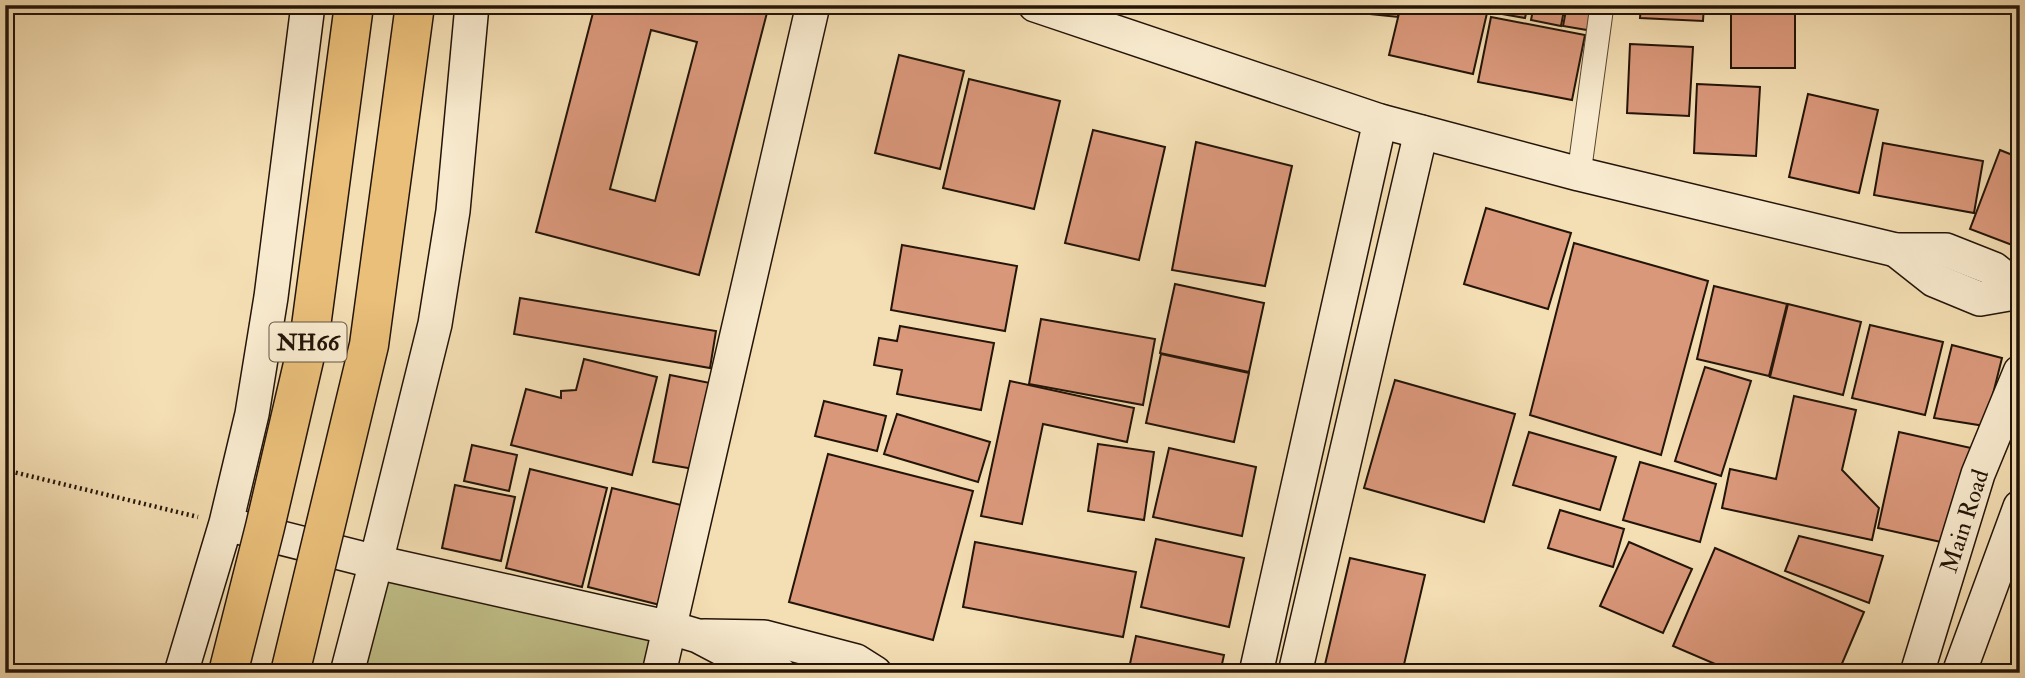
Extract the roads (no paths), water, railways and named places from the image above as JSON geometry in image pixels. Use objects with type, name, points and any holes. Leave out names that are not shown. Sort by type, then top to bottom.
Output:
[{"type":"highway","name":"NH66","points":[[228,673],[310,334],[355,5]]},
{"type":"highway","name":"NH66","points":[[290,673],[369,345],[415,5]]},
{"type":"street","points":[[181,673],[226,523],[252,414],[271,297],[308,5]]},
{"type":"street","points":[[346,673],[435,324],[453,211],[472,5]]},
{"type":"street","points":[[659,673],[684,632],[813,5]]},
{"type":"street","points":[[1035,5],[1380,121],[1579,174],[1896,250],[1947,250],[1994,269],[2020,291]]},
{"type":"street","points":[[1579,174],[1602,5]]},
{"type":"street","points":[[1256,673],[1380,121]]},
{"type":"street","points":[[1295,673],[1421,132]]},
{"type":"street","name":"Main Road","points":[[1917,673],[1978,474],[2017,388]]},
{"type":"street","name":"Main Road","points":[[1959,673],[2020,507]]},
{"type":"street","points":[[226,523],[376,562],[684,632],[764,637],[856,661],[875,673]]},
{"type":"street","points":[[684,632],[755,666],[779,673]]}]
